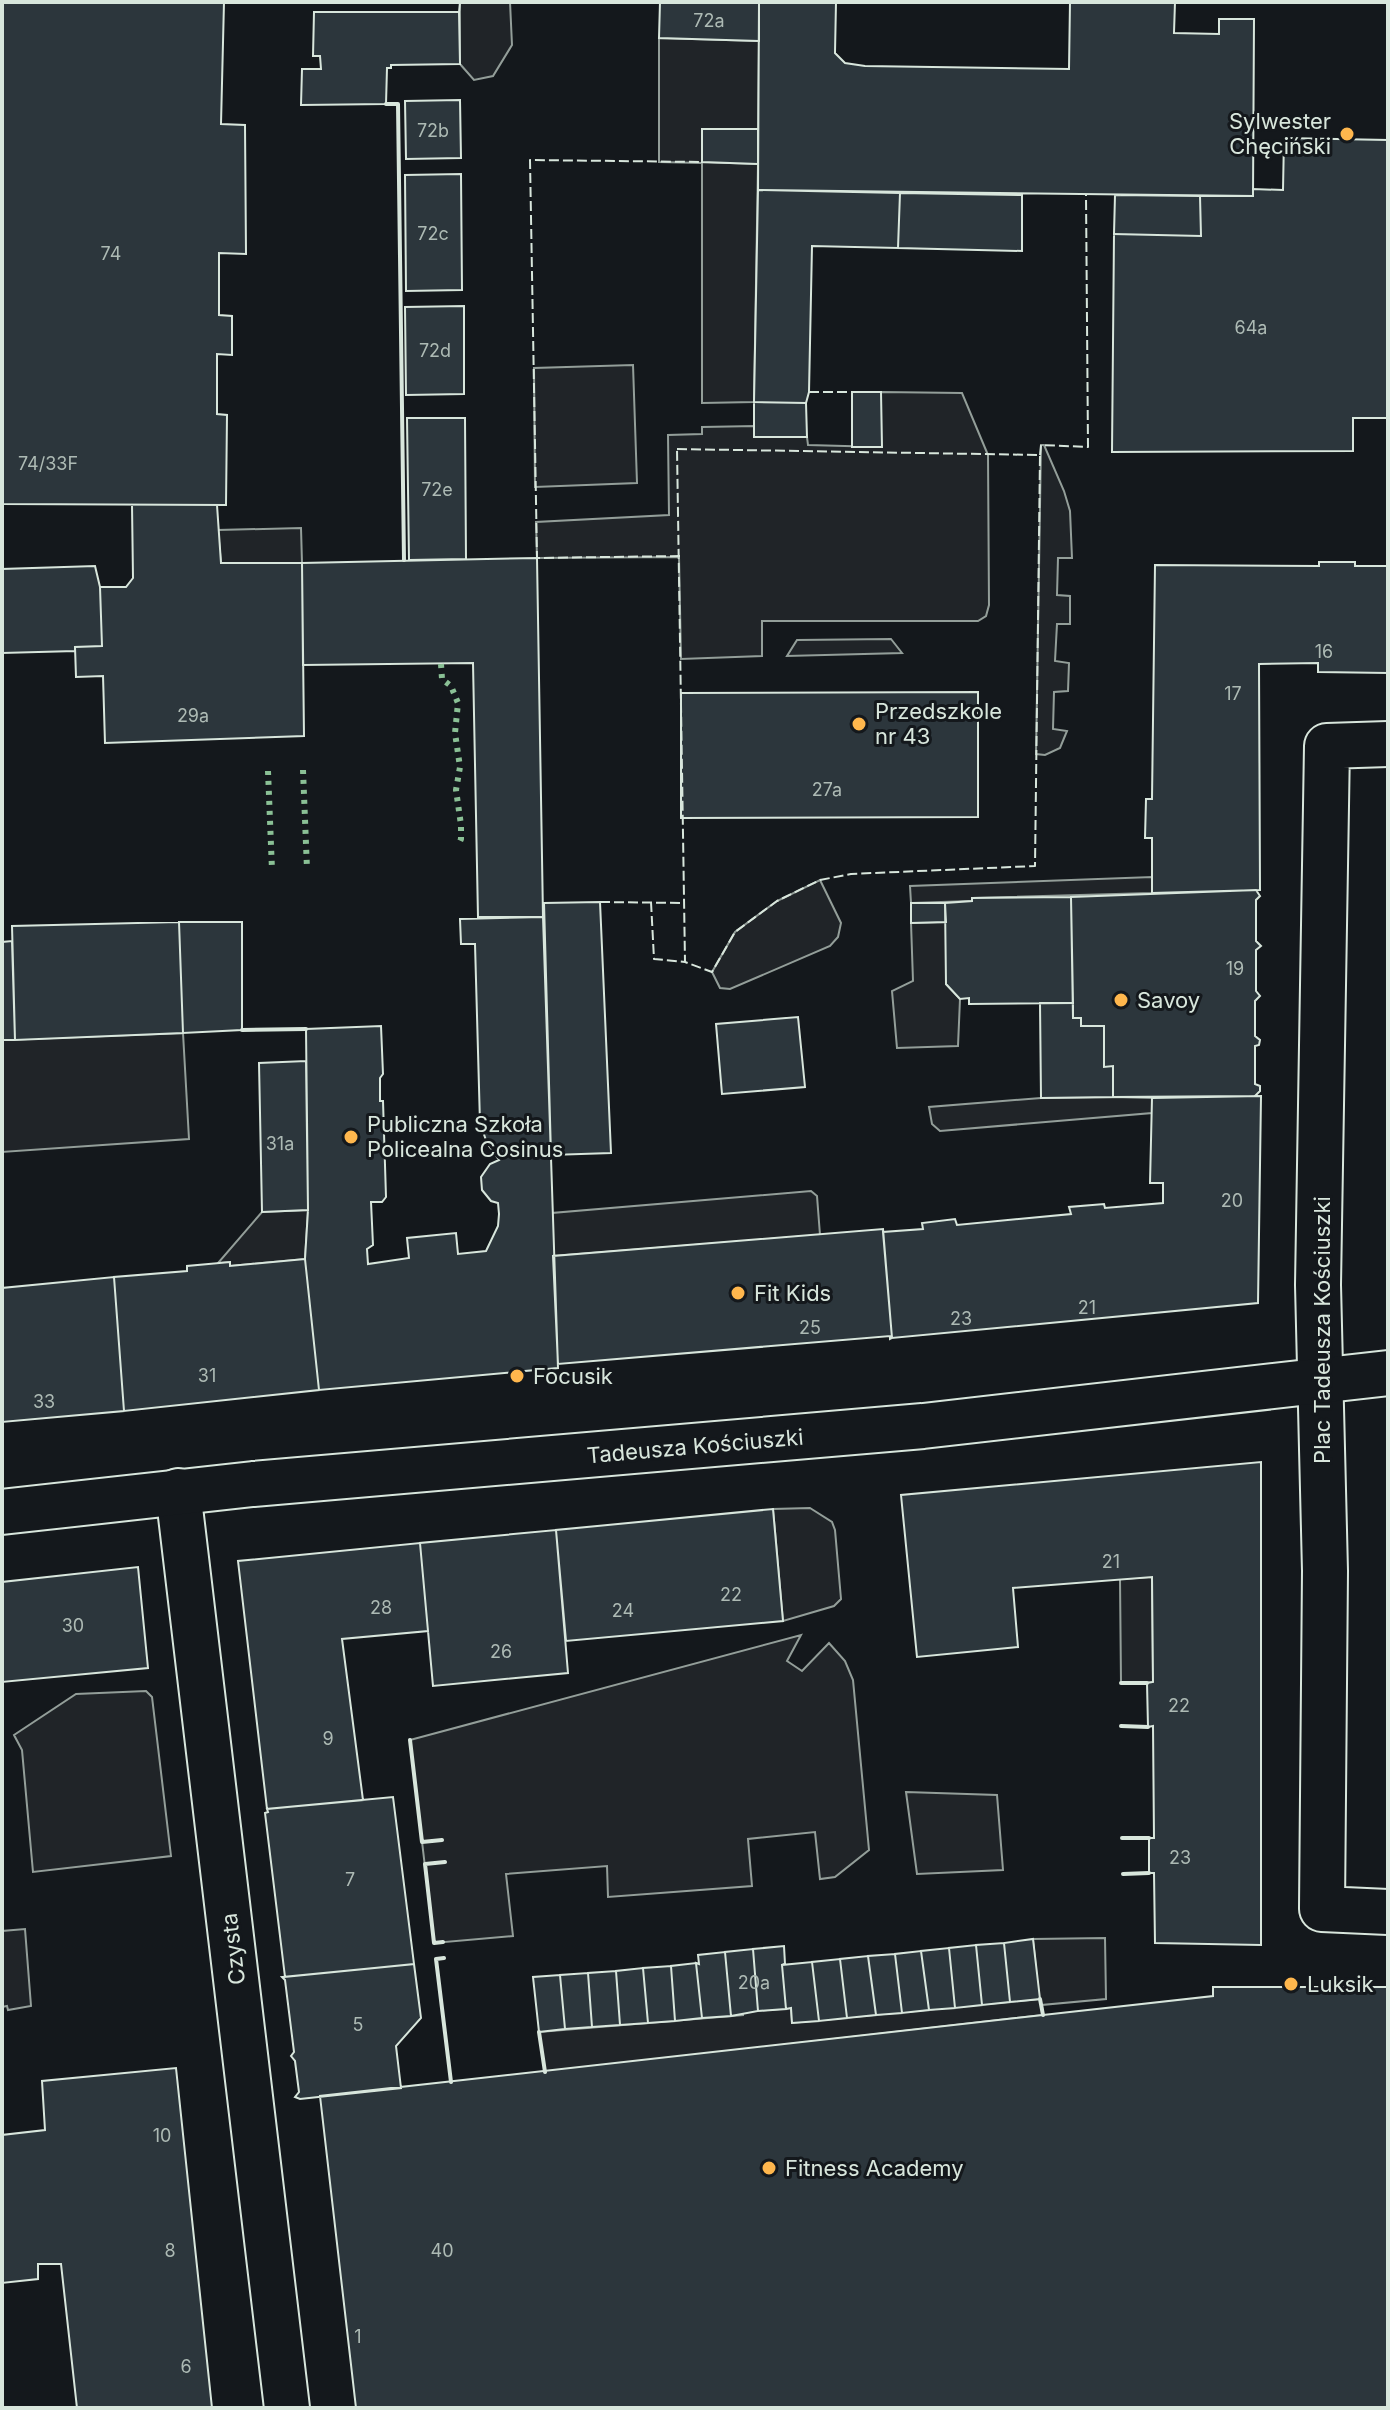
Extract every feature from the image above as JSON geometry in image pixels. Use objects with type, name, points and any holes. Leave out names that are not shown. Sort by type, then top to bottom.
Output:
[{"type":"street","name":"Plac Tadeusza Kościuszki","points":[[1388,744],[1327,746],[1318,1285],[1325,1571],[1322,1909],[1388,1912]]},
{"type":"street","name":"Tadeusza Kościuszki","points":[[2,1512],[178,1491],[923,1426],[1388,1373]]},
{"type":"street","name":"Czysta","points":[[178,1491],[287,2408]]},
{"type":"shaded area","points":[[460,2],[510,2],[512,45],[493,76],[474,80],[460,64]]},
{"type":"shaded area","points":[[659,38],[759,41],[758,129],[702,130],[702,162],[758,164],[754,402],[702,403],[702,163],[659,162]]},
{"type":"shaded area","points":[[633,365],[637,483],[535,487],[534,368]]},
{"type":"shaded area","points":[[881,392],[962,393],[988,455],[989,605],[986,616],[978,621],[762,621],[762,656],[681,659],[679,557],[537,558],[536,522],[669,515],[668,435],[702,434],[702,427],[755,426],[755,437],[807,437],[808,445],[881,447]]},
{"type":"shaded area","points":[[1041,445],[1044,445],[1070,511],[1072,558],[1058,558],[1057,595],[1070,596],[1070,624],[1057,624],[1055,661],[1069,663],[1068,691],[1054,692],[1053,729],[1067,731],[1060,748],[1045,755],[1036,754]]},
{"type":"shaded area","points":[[301,528],[302,563],[221,563],[218,530]]},
{"type":"shaded area","points":[[891,639],[902,653],[787,656],[797,640]]},
{"type":"shaded area","points":[[1152,877],[1152,893],[973,898],[972,901],[911,903],[910,886]]},
{"type":"shaded area","points":[[820,880],[841,923],[838,937],[830,946],[730,989],[720,988],[712,972],[735,932],[777,901]]},
{"type":"shaded area","points":[[946,922],[946,984],[960,999],[958,1046],[897,1048],[892,991],[913,981],[911,923]]},
{"type":"shaded area","points":[[183,1033],[189,1139],[2,1152],[2,1040]]},
{"type":"shaded area","points":[[1041,1098],[1152,1098],[1152,1113],[940,1131],[932,1124],[929,1107]]},
{"type":"shaded area","points":[[811,1191],[817,1196],[820,1235],[553,1256],[552,1213]]},
{"type":"shaded area","points":[[308,1210],[305,1259],[230,1266],[230,1262],[218,1263],[262,1212]]},
{"type":"shaded area","points":[[810,1508],[832,1522],[835,1530],[841,1599],[834,1606],[783,1621],[773,1509]]},
{"type":"shaded area","points":[[1152,1577],[1153,1682],[1121,1683],[1120,1579]]},
{"type":"shaded area","points":[[801,1635],[787,1661],[802,1671],[829,1643],[845,1661],[853,1680],[869,1850],[835,1877],[820,1879],[815,1832],[748,1839],[752,1886],[608,1897],[607,1866],[506,1874],[513,1936],[434,1943],[410,1740]]},
{"type":"shaded area","points":[[146,1691],[152,1697],[171,1856],[33,1872],[22,1750],[14,1735],[76,1694]]},
{"type":"shaded area","points":[[906,1792],[997,1795],[1003,1870],[917,1874]]},
{"type":"shaded area","points":[[25,1929],[31,2006],[8,2010],[7,2006],[2,2007],[2,1931]]},
{"type":"shaded area","points":[[1105,1938],[1106,1999],[1042,2005],[1043,2015],[545,2072],[539,2032],[743,2015],[743,2012],[791,2008],[792,2023],[1039,1999],[1033,1939]]},
{"type":"building","points":[[2,2],[224,2],[221,124],[245,125],[246,254],[219,253],[219,315],[232,316],[232,355],[217,354],[217,414],[227,415],[226,505],[2,504]]},
{"type":"building","points":[[660,2],[759,2],[759,41],[659,38]]},
{"type":"building","points":[[759,2],[836,2],[835,53],[845,63],[865,66],[1069,69],[1070,2],[1175,2],[1174,33],[1219,34],[1219,19],[1254,19],[1253,196],[758,190]]},
{"type":"building","points":[[314,12],[459,12],[460,64],[391,65],[387,68],[386,104],[301,105],[302,69],[321,69],[320,56],[313,56]]},
{"type":"building","points":[[460,100],[461,158],[406,159],[405,101]]},
{"type":"building","points":[[702,129],[758,129],[758,164],[702,162]]},
{"type":"building","points":[[1284,138],[1388,140],[1388,418],[1353,418],[1353,451],[1112,452],[1114,234],[1201,236],[1200,196],[1253,196],[1253,189],[1283,190]]},
{"type":"building","points":[[461,174],[462,290],[406,291],[405,175]]},
{"type":"building","points":[[758,190],[900,193],[898,248],[812,246],[809,392],[806,403],[754,402]]},
{"type":"building","points":[[900,193],[1022,195],[1022,251],[898,248]]},
{"type":"building","points":[[1115,195],[1200,196],[1201,236],[1114,234]]},
{"type":"building","points":[[464,306],[464,394],[406,395],[405,307]]},
{"type":"building","points":[[852,392],[881,392],[882,447],[852,447]]},
{"type":"building","points":[[754,402],[806,403],[807,437],[754,437]]},
{"type":"building","points":[[407,418],[465,418],[466,559],[409,560]]},
{"type":"building","points":[[132,505],[217,505],[221,563],[302,563],[304,736],[105,743],[103,676],[76,677],[75,647],[102,646],[100,587],[126,587],[133,578]]},
{"type":"building","points":[[537,558],[543,917],[478,917],[473,663],[303,665],[302,563]]},
{"type":"building","points":[[1319,562],[1388,566],[1388,673],[1318,672],[1318,663],[1259,664],[1260,890],[1152,893],[1152,838],[1145,838],[1146,799],[1152,799],[1155,565],[1319,566]]},
{"type":"building","points":[[95,566],[100,587],[102,646],[75,647],[75,651],[2,653],[2,569]]},
{"type":"building","points":[[978,692],[978,817],[681,818],[681,693]]},
{"type":"building","points":[[1256,890],[1260,896],[1256,900],[1256,941],[1261,946],[1256,950],[1256,991],[1260,996],[1255,1001],[1255,1036],[1260,1040],[1259,1045],[1255,1046],[1255,1084],[1260,1086],[1260,1091],[1255,1096],[1113,1097],[1113,1066],[1104,1067],[1104,1026],[1081,1026],[1081,1018],[1073,1018],[1071,897]]},
{"type":"building","points":[[1071,897],[1073,1003],[969,1004],[969,998],[960,999],[946,984],[945,903],[972,901],[972,898]]},
{"type":"building","points":[[600,902],[611,1153],[551,1155],[544,903]]},
{"type":"building","points":[[911,903],[945,903],[946,922],[911,923]]},
{"type":"building","points":[[543,917],[558,1368],[319,1390],[305,1259],[308,1210],[306,1029],[381,1026],[383,1074],[380,1078],[380,1101],[383,1101],[386,1197],[382,1202],[371,1202],[373,1245],[367,1249],[368,1264],[409,1258],[407,1238],[456,1233],[458,1254],[486,1251],[498,1226],[499,1214],[498,1203],[491,1201],[482,1190],[481,1177],[490,1164],[499,1160],[487,1143],[480,1123],[475,944],[461,944],[460,919]]},
{"type":"building","points":[[179,922],[183,1033],[15,1040],[12,926]]},
{"type":"building","points":[[179,922],[242,922],[242,1030],[183,1033]]},
{"type":"building","points":[[12,941],[15,1040],[2,1040],[2,942]]},
{"type":"building","points":[[1040,1003],[1073,1003],[1073,1018],[1081,1018],[1081,1026],[1104,1026],[1104,1067],[1113,1066],[1113,1097],[1041,1098]]},
{"type":"building","points":[[798,1017],[805,1087],[722,1094],[716,1024]]},
{"type":"building","points":[[306,1061],[308,1210],[262,1212],[259,1063]]},
{"type":"building","points":[[1261,1096],[1258,1303],[892,1338],[883,1232],[923,1229],[922,1223],[955,1219],[957,1225],[1071,1214],[1069,1207],[1104,1204],[1105,1208],[1163,1203],[1163,1183],[1150,1183],[1152,1098]]},
{"type":"building","points":[[883,1229],[892,1338],[890,1339],[890,1336],[558,1364],[553,1256]]},
{"type":"building","points":[[305,1259],[319,1390],[124,1411],[114,1277],[187,1271],[187,1266],[230,1262],[230,1266]]},
{"type":"building","points":[[114,1277],[124,1411],[2,1422],[2,1288]]},
{"type":"building","points":[[1261,1462],[1261,1945],[1155,1943],[1154,1873],[1149,1873],[1149,1838],[1154,1838],[1153,1726],[1148,1727],[1147,1683],[1153,1682],[1152,1577],[1013,1588],[1018,1647],[917,1657],[901,1495]]},
{"type":"building","points":[[773,1509],[783,1621],[566,1641],[556,1530]]},
{"type":"building","points":[[556,1530],[568,1673],[433,1686],[420,1543]]},
{"type":"building","points":[[420,1543],[428,1631],[342,1639],[363,1800],[267,1809],[238,1561]]},
{"type":"building","points":[[138,1567],[148,1668],[2,1682],[2,1582]]},
{"type":"building","points":[[393,1797],[414,1964],[285,1977],[265,1813],[267,1809]]},
{"type":"building","points":[[1033,1939],[1040,1999],[1010,2002],[1004,1943]]},
{"type":"building","points":[[1004,1943],[1010,2002],[982,2005],[976,1945]]},
{"type":"building","points":[[976,1945],[982,2005],[955,2008],[949,1948]]},
{"type":"building","points":[[784,1946],[785,1964],[782,1965],[786,2009],[758,2011],[753,1949]]},
{"type":"building","points":[[949,1948],[955,2008],[929,2010],[921,1951]]},
{"type":"building","points":[[753,1949],[758,2011],[731,2016],[725,1952]]},
{"type":"building","points":[[921,1951],[929,2010],[902,2013],[895,1954]]},
{"type":"building","points":[[725,1952],[731,2016],[702,2018],[696,1963],[699,1964],[698,1955]]},
{"type":"building","points":[[895,1954],[902,2013],[876,2015],[868,1956]]},
{"type":"building","points":[[868,1956],[876,2015],[847,2018],[840,1959]]},
{"type":"building","points":[[840,1959],[847,2018],[819,2021],[812,1962]]},
{"type":"building","points":[[812,1962],[819,2021],[792,2023],[791,2008],[786,2009],[782,1965]]},
{"type":"building","points":[[696,1963],[702,2018],[675,2021],[671,1966]]},
{"type":"building","points":[[414,1964],[421,2018],[396,2046],[401,2088],[300,2099],[295,2097],[299,2092],[295,2061],[291,2056],[294,2052],[285,1980],[282,1977]]},
{"type":"building","points":[[671,1966],[675,2021],[648,2023],[643,1968]]},
{"type":"building","points":[[643,1968],[648,2023],[620,2025],[616,1971]]},
{"type":"building","points":[[616,1971],[620,2025],[592,2027],[588,1973]]},
{"type":"building","points":[[588,1973],[592,2027],[565,2029],[560,1975]]},
{"type":"building","points":[[560,1975],[565,2029],[539,2032],[533,1977]]},
{"type":"building","points":[[1213,1987],[1388,1987],[1388,2408],[356,2408],[320,2096],[1213,1996]]},
{"type":"building","points":[[176,2068],[212,2408],[77,2408],[61,2264],[38,2264],[38,2279],[2,2283],[2,2135],[45,2130],[42,2081]]},
{"type":"hedge","points":[[441,664],[442,679],[451,686],[458,703],[455,733],[460,767],[456,790],[461,825],[458,846]]},
{"type":"hedge","points":[[303,770],[307,869]]},
{"type":"hedge","points":[[268,771],[272,870]]},
{"type":"fence","points":[[459,12],[460,2]]},
{"type":"fence","points":[[680,556],[537,558],[530,160],[702,162]]},
{"type":"fence","points":[[1040,455],[1041,445],[1088,447],[1086,195]]},
{"type":"fence","points":[[809,392],[852,392]]},
{"type":"fence","points":[[677,449],[1040,455],[1035,866],[851,874],[820,880],[777,901],[735,932],[712,972],[685,962],[677,449]]},
{"type":"fence","points":[[600,902],[684,903]]},
{"type":"fence","points":[[651,902],[654,959],[685,962]]},
{"type":"wall","points":[[386,104],[398,104],[404,560]]},
{"type":"wall","points":[[242,1030],[306,1029]]},
{"type":"wall","points":[[1121,1683],[1147,1683]]},
{"type":"wall","points":[[1121,1726],[1148,1727]]},
{"type":"wall","points":[[410,1740],[422,1842],[442,1840]]},
{"type":"wall","points":[[1122,1838],[1149,1838]]},
{"type":"wall","points":[[443,1942],[434,1943],[425,1864],[445,1862]]},
{"type":"wall","points":[[1123,1874],[1149,1873]]},
{"type":"wall","points":[[444,1958],[436,1959],[451,2082]]},
{"type":"wall","points":[[1040,1999],[1043,2015]]},
{"type":"wall","points":[[539,2032],[545,2072]]},
{"type":"place","name":"Sylwester Chęciński","points":[[1347,134]]},
{"type":"place","name":"Przedszkole nr 43","points":[[859,724]]},
{"type":"place","name":"Savoy","points":[[1121,1000]]},
{"type":"place","name":"Publiczna Szkoła Policealna Cosinus","points":[[351,1137]]},
{"type":"place","name":"Fit Kids","points":[[738,1293]]},
{"type":"place","name":"Focusik","points":[[517,1376]]},
{"type":"place","name":"Luksik","points":[[1291,1984]]},
{"type":"place","name":"Fitness Academy","points":[[769,2168]]}]
